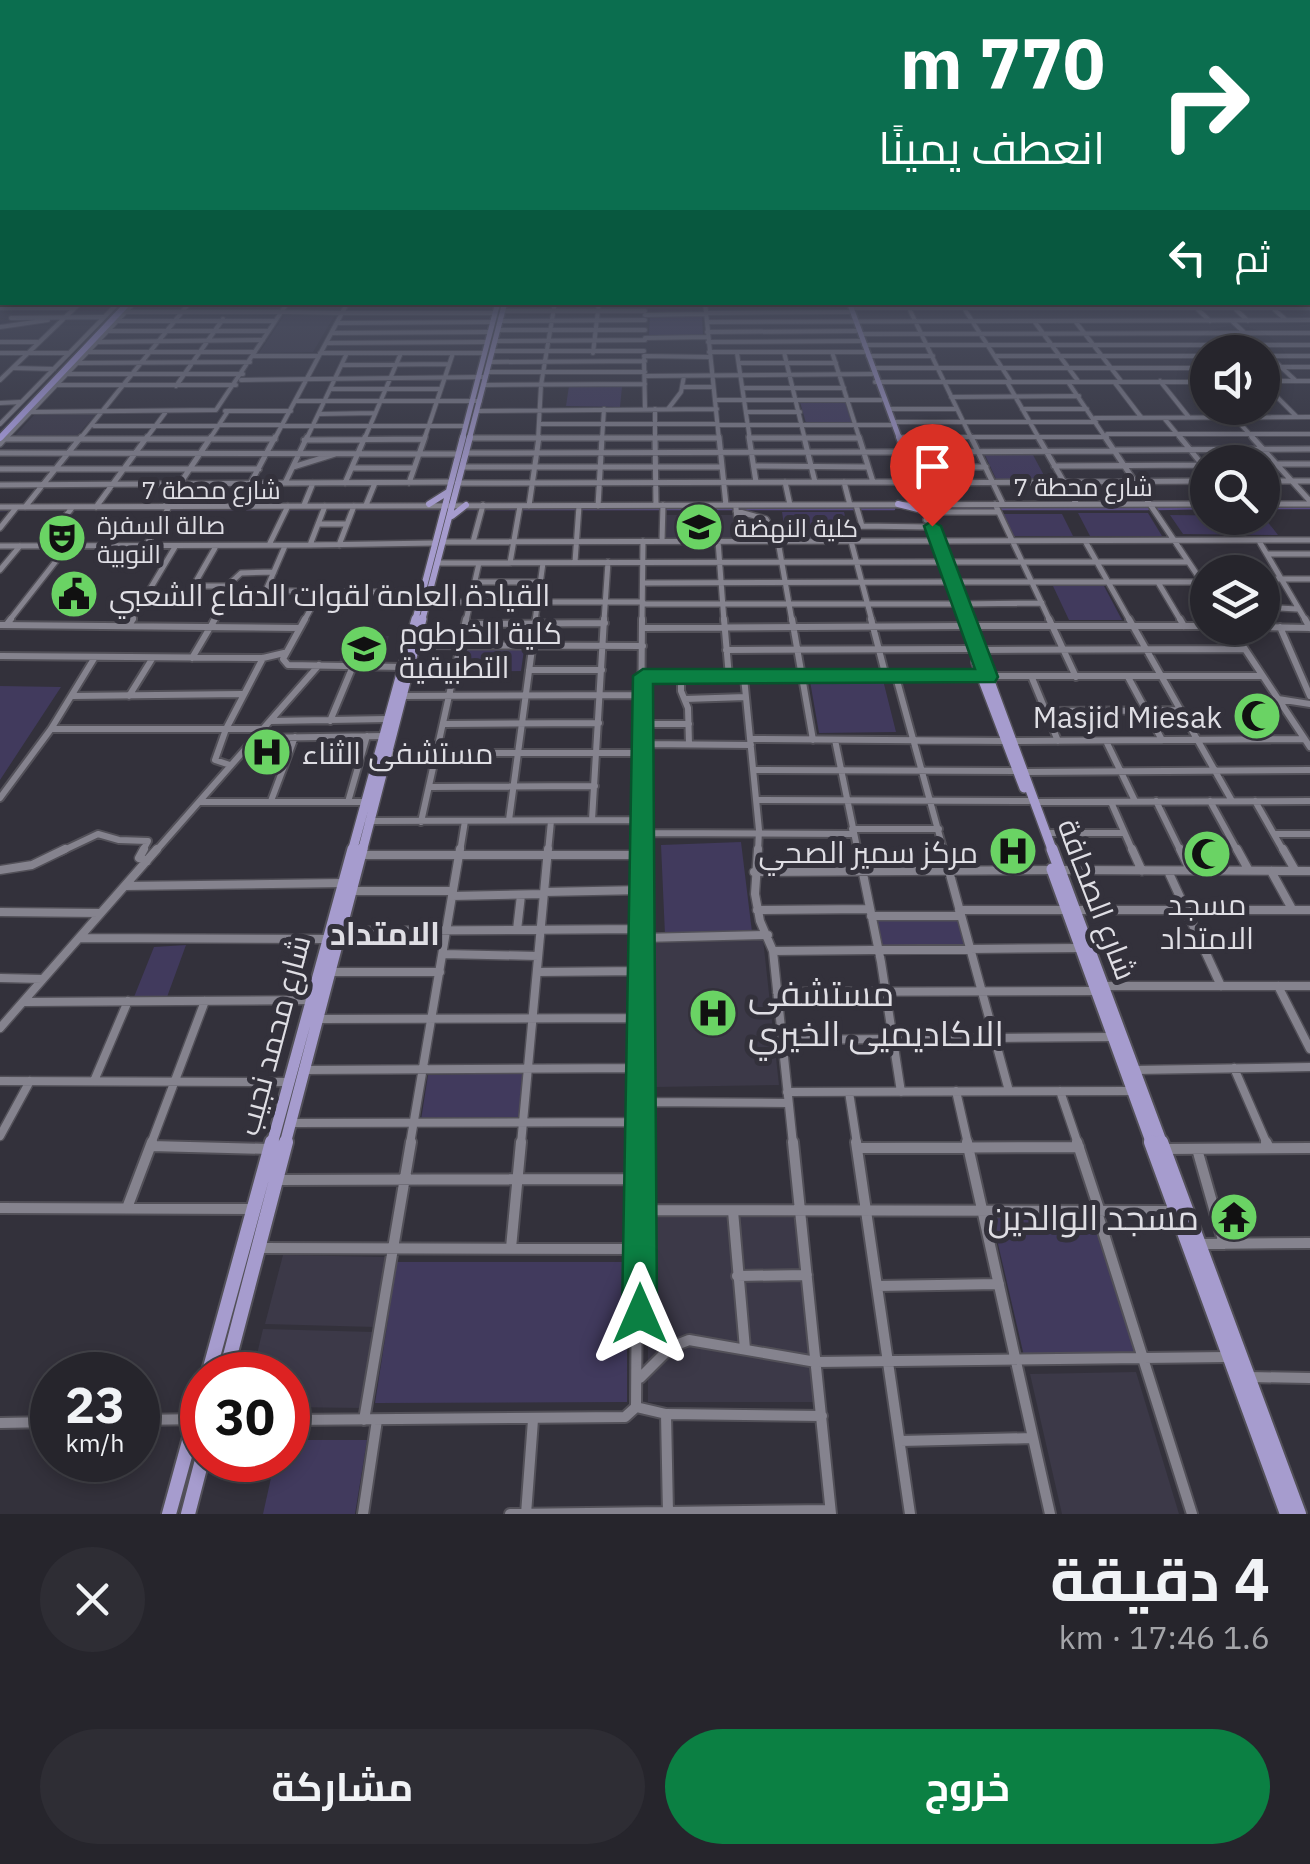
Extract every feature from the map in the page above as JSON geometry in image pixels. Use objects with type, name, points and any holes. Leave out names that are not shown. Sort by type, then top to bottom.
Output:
[{"type":"highway","points":[[1,435],[66,366]]},
{"type":"highway","points":[[43,391],[70,366]]},
{"type":"main road","name":"شارع محمد نجيب","points":[[230,1352],[342,931],[347,887],[364,821],[387,753],[439,543],[464,468],[485,366]]},
{"type":"main road","name":"شارع محمد نجيب","points":[[456,497],[456,454],[470,400],[488,366]]},
{"type":"main road","name":"شارع الصحافة","points":[[870,366],[924,503]]},
{"type":"main road","name":"شارع الصحافة","points":[[892,424],[1198,1244],[1235,1357]]},
{"type":"main road","points":[[902,504],[914,496],[924,503]]},
{"type":"main road","points":[[428,505],[456,497]]},
{"type":"main road","points":[[902,504],[924,503]]},
{"type":"main road","points":[[428,505],[447,518]]},
{"type":"main road","name":"شارع محمد نجيب","points":[[214,1352],[328,940],[360,855],[366,802],[402,667],[438,562],[439,543]]},
{"type":"main road","name":"شارع الصحافة","points":[[1032,802],[1056,870]]},
{"type":"main road","name":"شارع الصحافة","points":[[1071,910],[1080,948],[1100,989],[1114,1038],[1178,1211],[1299,1514]]},
{"type":"main road","name":"شارع الصحافة","points":[[1243,1377],[1287,1514]]},
{"type":"main road","points":[[169,1514],[182,1482]]},
{"type":"main road","points":[[188,1514],[196,1482]]},
{"type":"street","points":[[1,378],[15,366]]},
{"type":"street","points":[[1,435],[21,402],[57,366]]},
{"type":"street","points":[[1,435],[74,366]]},
{"type":"street","points":[[0,528],[58,469],[141,366]]},
{"type":"street","points":[[176,386],[191,366]]},
{"type":"street","points":[[214,411],[248,366]]},
{"type":"street","points":[[239,506],[314,366]]},
{"type":"street","points":[[284,484],[341,366]]},
{"type":"street","points":[[345,483],[395,366]]},
{"type":"street","points":[[409,484],[448,366]]},
{"type":"street","points":[[529,506],[544,366]]},
{"type":"street","points":[[592,384],[593,366]]},
{"type":"street","points":[[645,366],[645,409]]},
{"type":"street","points":[[711,366],[726,505]]},
{"type":"street","points":[[739,366],[756,482]]},
{"type":"street","points":[[788,366],[815,482]]},
{"type":"street","points":[[837,366],[873,482]]},
{"type":"street","points":[[840,375],[845,366]]},
{"type":"street","points":[[913,366],[945,382],[1190,382]]},
{"type":"street","points":[[932,366],[1190,368]]},
{"type":"street","points":[[1109,366],[1122,382]]},
{"type":"street","points":[[1150,366],[1188,417]]},
{"type":"street","points":[[1281,367],[1310,367]]},
{"type":"street","points":[[1281,367],[1296,381]]},
{"type":"street","points":[[12,368],[54,368]]},
{"type":"street","points":[[938,368],[986,467],[998,512],[1076,677]]},
{"type":"street","points":[[1003,368],[1014,396],[1076,504]]},
{"type":"street","points":[[1068,368],[1078,382]]},
{"type":"street","points":[[43,391],[176,386],[240,379],[483,377],[542,372],[840,375]]},
{"type":"street","points":[[66,374],[185,374],[240,379]]},
{"type":"street","points":[[668,409],[683,387],[684,376]]},
{"type":"street","points":[[483,377],[540,385],[645,384]]},
{"type":"street","points":[[1280,381],[1310,381]]},
{"type":"street","points":[[1068,382],[1190,564]]},
{"type":"street","points":[[1114,382],[1142,418]]},
{"type":"street","points":[[683,387],[713,386]]},
{"type":"street","points":[[744,388],[844,388]]},
{"type":"street","points":[[330,389],[441,389]]},
{"type":"street","points":[[951,397],[1079,396]]},
{"type":"street","points":[[1280,397],[1305,419]]},
{"type":"street","points":[[296,401],[480,400]]},
{"type":"street","points":[[716,400],[847,400],[957,409]]},
{"type":"street","points":[[0,402],[21,402]]},
{"type":"street","points":[[598,506],[604,409]]},
{"type":"street","points":[[656,409],[656,482],[662,541]]},
{"type":"street","points":[[477,411],[717,409]]},
{"type":"street","points":[[1021,409],[1087,409]]},
{"type":"street","points":[[146,546],[198,454],[228,411]]},
{"type":"street","points":[[29,412],[291,411]]},
{"type":"street","points":[[96,506],[166,412]]},
{"type":"street","points":[[747,412],[800,412]]},
{"type":"street","points":[[318,414],[375,413]]},
{"type":"street","points":[[540,424],[855,425],[1188,417]]},
{"type":"street","points":[[1164,418],[1190,450]]},
{"type":"street","points":[[1280,418],[1305,419]]},
{"type":"street","points":[[1243,425],[1260,445]]},
{"type":"street","points":[[93,426],[464,426]]},
{"type":"street","points":[[899,437],[1310,434]]},
{"type":"street","points":[[1,435],[81,440],[275,439]]},
{"type":"street","points":[[471,438],[720,438]]},
{"type":"street","points":[[750,438],[859,438]]},
{"type":"street","points":[[304,440],[424,439]]},
{"type":"street","points":[[1280,450],[1310,449]]},
{"type":"street","points":[[467,453],[1190,450]]},
{"type":"street","points":[[0,454],[456,454]]},
{"type":"street","points":[[293,467],[336,454]]},
{"type":"street","points":[[1280,464],[1310,464]]},
{"type":"street","points":[[1054,466],[1190,465]]},
{"type":"street","points":[[754,466],[868,467]]},
{"type":"street","points":[[464,468],[722,467]]},
{"type":"street","points":[[910,467],[986,467]]},
{"type":"street","points":[[1280,467],[1310,502]]},
{"type":"street","points":[[0,469],[259,468]]},
{"type":"street","points":[[352,468],[414,468]]},
{"type":"street","points":[[886,677],[856,562],[856,528],[893,526],[924,503],[992,482],[1190,481]]},
{"type":"street","points":[[1280,481],[1310,481]]},
{"type":"street","points":[[786,482],[790,505]]},
{"type":"street","points":[[844,482],[862,526]]},
{"type":"street","points":[[0,484],[375,483],[409,484],[456,497],[532,483],[873,482],[940,512],[998,512]]},
{"type":"street","points":[[366,506],[375,483]]},
{"type":"street","points":[[304,506],[314,484]]},
{"type":"street","name":"شارع محطة 7","points":[[0,507],[428,505],[456,497],[481,505],[520,506],[736,508],[902,504]]},
{"type":"street","points":[[1280,503],[1310,502]]},
{"type":"street","name":"شارع محطة 7","points":[[924,503],[1190,504]]},
{"type":"street","points":[[473,542],[481,505]]},
{"type":"street","points":[[268,546],[288,506]]},
{"type":"street","points":[[310,545],[326,506]]},
{"type":"street","points":[[339,545],[354,506]]},
{"type":"street","points":[[510,562],[520,506]]},
{"type":"street","points":[[575,562],[579,506]]},
{"type":"street","points":[[41,546],[72,507]]},
{"type":"street","points":[[739,541],[736,508],[766,519],[778,541],[813,740]]},
{"type":"street","points":[[318,524],[347,524]]},
{"type":"street","points":[[893,526],[897,541]]},
{"type":"street","points":[[0,546],[1174,539],[1306,540],[1310,552],[1268,554]]},
{"type":"street","points":[[1084,540],[1232,801]]},
{"type":"street","points":[[1258,540],[1310,628]]},
{"type":"street","points":[[636,1407],[640,1378],[643,541]]},
{"type":"street","points":[[718,541],[729,677]]},
{"type":"street","points":[[0,570],[20,546]]},
{"type":"street","points":[[3,625],[67,546]]},
{"type":"street","points":[[266,590],[284,546]]},
{"type":"street","points":[[128,626],[176,547]]},
{"type":"street","points":[[216,547],[195,583],[197,586],[228,586],[241,573],[274,572]]},
{"type":"street","points":[[438,562],[1188,562]]},
{"type":"street","points":[[421,822],[479,562]]},
{"type":"street","points":[[509,820],[543,562]]},
{"type":"street","points":[[592,820],[608,562]]},
{"type":"street","points":[[1282,580],[1310,579]]},
{"type":"street","points":[[643,583],[1190,581]]},
{"type":"street","points":[[474,582],[541,582]]},
{"type":"street","points":[[1159,582],[1184,626]]},
{"type":"street","points":[[192,658],[221,606],[266,590],[427,596],[470,602],[1042,603]]},
{"type":"street","points":[[320,592],[283,662],[288,666],[402,667]]},
{"type":"street","points":[[1280,608],[1299,609]]},
{"type":"street","points":[[466,624],[605,623]]},
{"type":"street","points":[[3,625],[300,628]]},
{"type":"street","points":[[643,628],[1190,626]]},
{"type":"street","points":[[1310,628],[1280,627],[1310,696]]},
{"type":"street","points":[[415,645],[643,646]]},
{"type":"street","points":[[1242,645],[1310,747]]},
{"type":"street","points":[[726,650],[1245,649]]},
{"type":"street","points":[[0,656],[263,658],[285,653]]},
{"type":"street","points":[[0,798],[51,729],[95,657]]},
{"type":"street","points":[[129,696],[153,658]]},
{"type":"street","points":[[231,765],[214,760],[242,694],[263,658]]},
{"type":"street","points":[[0,1028],[319,666]]},
{"type":"street","points":[[330,720],[353,666]]},
{"type":"street","points":[[529,670],[602,670]]},
{"type":"street","points":[[1300,670],[1310,670]]},
{"type":"street","points":[[643,676],[1262,676]]},
{"type":"street","points":[[681,677],[690,744]]},
{"type":"street","points":[[510,1514],[831,1512],[773,951],[757,910],[757,800],[744,677]]},
{"type":"street","points":[[896,677],[1009,1091]]},
{"type":"street","points":[[1031,677],[1058,741]]},
{"type":"street","points":[[1128,677],[1162,740]]},
{"type":"street","points":[[72,696],[242,694]]},
{"type":"street","points":[[402,696],[643,695]]},
{"type":"street","points":[[685,699],[746,698]]},
{"type":"street","points":[[1276,698],[1310,704]]},
{"type":"street","points":[[1045,710],[1180,710]]},
{"type":"street","points":[[270,721],[388,720]]},
{"type":"street","points":[[444,724],[599,723]]},
{"type":"street","points":[[642,724],[689,724]]},
{"type":"street","points":[[51,729],[262,730]]},
{"type":"street","points":[[348,802],[367,736]]},
{"type":"street","points":[[255,738],[384,736]]},
{"type":"street","points":[[270,802],[295,737]]},
{"type":"street","points":[[387,753],[597,753],[690,744],[813,740],[1304,739]]},
{"type":"street","points":[[835,740],[878,948],[902,1092]]},
{"type":"street","points":[[1106,741],[1135,801]]},
{"type":"street","points":[[754,770],[1310,770]]},
{"type":"street","points":[[430,787],[595,786]]},
{"type":"street","points":[[757,800],[1310,801]]},
{"type":"street","points":[[1255,800],[1295,871]]},
{"type":"street","points":[[1156,801],[1190,870]]},
{"type":"street","points":[[1210,801],[1248,870]]},
{"type":"street","points":[[199,802],[366,802]]},
{"type":"street","points":[[1110,802],[1142,871]]},
{"type":"street","points":[[511,1248],[551,820]]},
{"type":"street","points":[[364,821],[642,820]]},
{"type":"street","points":[[364,1420],[465,821]]},
{"type":"street","points":[[642,834],[939,829]]},
{"type":"street","points":[[1046,833],[1124,833]]},
{"type":"street","points":[[0,870],[32,865],[98,834],[148,841],[139,858],[147,861]]},
{"type":"street","points":[[1274,834],[1310,834]]},
{"type":"street","points":[[360,855],[642,855]]},
{"type":"street","points":[[1271,871],[1292,910]]},
{"type":"street","points":[[754,872],[1310,871]]},
{"type":"street","points":[[1168,872],[1220,986]]},
{"type":"street","points":[[125,886],[347,887],[521,895],[642,890]]},
{"type":"street","points":[[518,930],[521,895]]},
{"type":"street","points":[[757,910],[1310,910]]},
{"type":"street","points":[[0,912],[101,913]]},
{"type":"street","points":[[342,931],[768,935]]},
{"type":"street","points":[[79,938],[328,940]]},
{"type":"street","points":[[773,951],[1080,948]]},
{"type":"street","points":[[443,954],[538,956]]},
{"type":"street","points":[[537,972],[643,971]]},
{"type":"street","points":[[330,972],[440,972]]},
{"type":"street","points":[[0,978],[44,979]]},
{"type":"street","points":[[1278,986],[1310,1049]]},
{"type":"street","points":[[777,992],[1310,986]]},
{"type":"street","points":[[24,1002],[312,1000]]},
{"type":"street","points":[[127,1208],[205,1001]]},
{"type":"street","points":[[94,1081],[128,1002]]},
{"type":"street","points":[[318,1019],[642,1018]]},
{"type":"street","points":[[782,1040],[1114,1038]]},
{"type":"street","points":[[1134,1070],[1310,1067]]},
{"type":"street","points":[[305,1070],[642,1068]]},
{"type":"street","points":[[1234,1068],[1269,1148]]},
{"type":"street","points":[[0,1082],[288,1082]]},
{"type":"street","points":[[0,1136],[30,1082]]},
{"type":"street","points":[[1060,1090],[1192,1514]]},
{"type":"street","points":[[641,1102],[788,1098],[849,1092],[1134,1090]]},
{"type":"street","points":[[956,1091],[1050,1514]]},
{"type":"street","points":[[849,1092],[910,1514]]},
{"type":"street","points":[[290,1123],[641,1122]]},
{"type":"street","points":[[151,1146],[270,1148]]},
{"type":"street","points":[[856,1148],[1079,1148]]},
{"type":"street","points":[[1197,1148],[1224,1244]]},
{"type":"street","points":[[1162,1149],[1310,1148]]},
{"type":"street","points":[[275,1180],[640,1179]]},
{"type":"street","points":[[0,1208],[254,1209]]},
{"type":"street","points":[[640,1210],[1178,1211]]},
{"type":"street","points":[[732,1211],[746,1350]]},
{"type":"street","points":[[1198,1244],[1310,1244]]},
{"type":"street","points":[[256,1248],[640,1249]]},
{"type":"street","points":[[737,1276],[807,1274]]},
{"type":"street","points":[[877,1286],[998,1284]]},
{"type":"street","points":[[640,1378],[671,1347],[689,1340],[816,1362],[1235,1357]]},
{"type":"street","points":[[1243,1377],[1310,1378]]},
{"type":"street","points":[[310,1420],[618,1419],[636,1407],[666,1414],[822,1416]]},
{"type":"street","points":[[666,1414],[668,1513]]},
{"type":"street","points":[[363,1514],[378,1420]]},
{"type":"street","points":[[526,1514],[533,1420]]},
{"type":"street","points":[[0,1423],[30,1422]]},
{"type":"street","points":[[900,1442],[1034,1438]]},
{"type":"shaded area","points":[[569,386],[622,387],[620,407],[566,406]]},
{"type":"shaded area","points":[[800,402],[845,402],[852,423],[806,423]]},
{"type":"shaded area","points":[[35,414],[96,414],[75,438],[13,438]]},
{"type":"shaded area","points":[[985,455],[1033,455],[1046,479],[996,479]]},
{"type":"shaded area","points":[[782,512],[844,512],[851,539],[786,538]]},
{"type":"shaded area","points":[[1078,513],[1148,513],[1162,536],[1090,536]]},
{"type":"shaded area","points":[[1003,514],[1062,514],[1073,536],[1013,536]]},
{"type":"shaded area","name":"كلية النهضة","points":[[664,515],[733,515],[735,539],[664,539]]},
{"type":"shaded area","points":[[1170,515],[1190,515],[1190,534],[1183,534]]},
{"type":"shaded area","points":[[1053,586],[1104,586],[1122,620],[1069,620]]},
{"type":"shaded area","name":"كلية الخرطوم التطبيقية","points":[[348,636],[389,636],[381,662],[339,662]]},
{"type":"shaded area","points":[[466,650],[524,650],[521,671],[463,672]]},
{"type":"shaded area","points":[[883,680],[896,732],[819,733],[810,681]]},
{"type":"shaded area","points":[[0,686],[61,687],[0,780]]},
{"type":"shaded area","points":[[741,842],[752,932],[665,935],[661,845]]},
{"type":"shaded area","points":[[877,918],[957,918],[965,947],[883,947]]},
{"type":"shaded area","name":"مستشفى الاكاديميى الخيري","points":[[763,939],[779,1085],[656,1087],[653,941]]},
{"type":"shaded area","points":[[186,945],[167,997],[134,997],[154,947]]},
{"type":"shaded area","points":[[524,1073],[520,1118],[421,1120],[428,1075]]},
{"type":"shaded area","points":[[648,1216],[796,1216],[815,1402],[648,1402]]},
{"type":"shaded area","points":[[992,1218],[1095,1218],[1138,1355],[1024,1356]]},
{"type":"shaded area","points":[[283,1255],[387,1257],[375,1327],[265,1324]]},
{"type":"shaded area","points":[[397,1262],[627,1262],[627,1402],[375,1403]]},
{"type":"shaded area","points":[[263,1329],[374,1332],[361,1408],[310,1407],[310,1352],[258,1352]]},
{"type":"shaded area","points":[[1136,1372],[1179,1514],[1062,1514],[1030,1374]]},
{"type":"shaded area","points":[[310,1440],[367,1440],[355,1514],[263,1514],[270,1482],[310,1482]]},
{"type":"waterway","points":[[1158,509],[1190,508]]},
{"type":"waterway","points":[[1280,508],[1310,508]]},
{"type":"waterway","points":[[0,510],[67,509]]},
{"type":"waterway","points":[[75,509],[282,509]]},
{"type":"waterway","points":[[290,509],[442,509]]},
{"type":"waterway","points":[[465,509],[894,509]]},
{"type":"waterway","points":[[929,509],[1148,509]]},
{"type":"place","name":"كلية النهضة","points":[[699,527]]},
{"type":"place","name":"صالة السفرة النوبية","points":[[62,538]]},
{"type":"place","name":"القيادة العامة لقوات الدفاع الشعبي","points":[[74,594]]},
{"type":"place","name":"كلية الخرطوم التطبيقية","points":[[364,649]]},
{"type":"place","name":"Masjid Miesak","points":[[1257,716]]},
{"type":"place","name":"مستشفى الثناء","points":[[267,752]]},
{"type":"place","name":"مركز سمير الصحي","points":[[1013,851]]},
{"type":"place","name":"مسجد الامتداد","points":[[1207,854]]},
{"type":"place","name":"مستشفى الاكاديميى الخيري","points":[[713,1013]]},
{"type":"place","name":"مسجد الوالدين","points":[[1234,1217]]},
{"type":"district","name":"الامتداد","points":[[385,933]]},
{"type":"route","points":[[640,1314],[643,676],[988,677],[932,526]]}]
